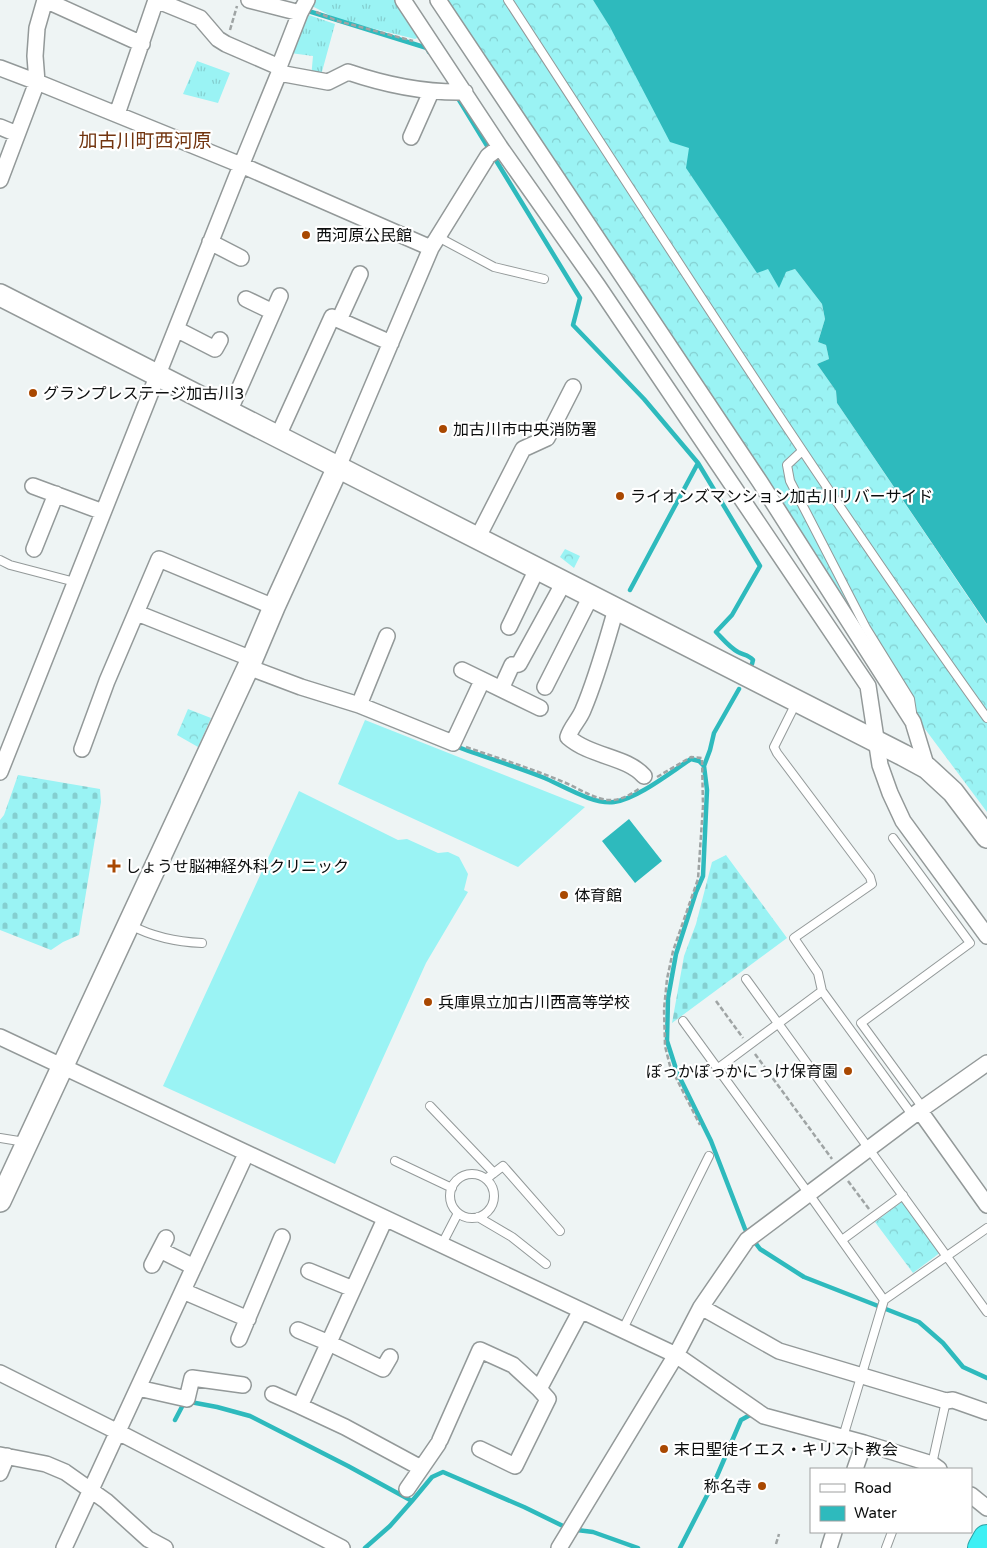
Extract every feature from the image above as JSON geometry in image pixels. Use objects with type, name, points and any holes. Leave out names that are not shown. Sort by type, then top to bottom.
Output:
[{"type":"highway","points":[[982,1548],[987,1539]]},
{"type":"street","points":[[0,180],[37,82],[35,56],[37,28],[45,0],[142,44]]},
{"type":"street","points":[[117,114],[156,0],[200,18],[218,39],[279,70],[328,82],[348,72],[381,83],[431,92],[465,92]]},
{"type":"street","points":[[0,772],[304,7],[249,0]]},
{"type":"street","points":[[403,0],[500,147],[598,286],[868,686],[880,765],[890,793],[904,821],[987,936]]},
{"type":"street","points":[[438,0],[760,482],[913,722],[926,768]]},
{"type":"street","points":[[0,68],[434,243]]},
{"type":"street","points":[[411,137],[431,92]]},
{"type":"street","points":[[0,127],[17,134]]},
{"type":"street","points":[[0,1201],[250,663],[338,467],[434,243],[488,156],[500,147]]},
{"type":"street","points":[[210,242],[241,258]]},
{"type":"street","points":[[338,320],[360,274]]},
{"type":"street","points":[[0,295],[877,741],[926,768],[953,792],[987,837]]},
{"type":"street","points":[[229,412],[280,296]]},
{"type":"street","points":[[246,299],[273,312]]},
{"type":"street","points":[[278,436],[332,317],[391,343]]},
{"type":"street","points":[[176,329],[215,349],[220,340]]},
{"type":"street","points":[[477,539],[523,449],[547,438],[573,387]]},
{"type":"street","points":[[33,486],[103,512]]},
{"type":"street","points":[[34,549],[56,494]]},
{"type":"street","points":[[82,749],[106,681],[159,560],[274,607]]},
{"type":"street","points":[[509,626],[537,569]]},
{"type":"street","points":[[501,689],[512,665],[519,664],[564,582]]},
{"type":"street","points":[[544,687],[591,596]]},
{"type":"street","points":[[616,609],[592,687],[582,712],[570,730],[568,737],[578,746],[632,761],[646,781]]},
{"type":"street","points":[[137,613],[301,687],[359,705],[453,743],[482,681]]},
{"type":"street","points":[[359,705],[387,636]]},
{"type":"street","points":[[462,670],[540,708]]},
{"type":"street","points":[[0,1038],[580,1312],[676,1355],[764,1416],[864,1442],[926,1466]]},
{"type":"street","points":[[559,1548],[676,1355],[701,1308],[750,1237],[987,1063]]},
{"type":"street","points":[[919,1112],[987,1205]]},
{"type":"street","points":[[64,1548],[246,1154]]},
{"type":"street","points":[[300,1406],[385,1219]]},
{"type":"street","points":[[239,1339],[282,1236]]},
{"type":"street","points":[[152,1265],[163,1244],[194,1268]]},
{"type":"street","points":[[309,1271],[353,1289]]},
{"type":"street","points":[[183,1291],[248,1319]]},
{"type":"street","points":[[701,1308],[779,1351],[987,1412]]},
{"type":"street","points":[[539,1389],[580,1312]]},
{"type":"street","points":[[298,1330],[383,1369],[390,1357]]},
{"type":"street","points":[[407,1489],[445,1436],[474,1348],[513,1365],[548,1399],[515,1466],[480,1449]]},
{"type":"street","points":[[0,1373],[342,1548]]},
{"type":"street","points":[[138,1388],[187,1399],[192,1378],[244,1385]]},
{"type":"street","points":[[273,1394],[345,1427],[421,1468]]},
{"type":"street","points":[[855,1468],[864,1442]]},
{"type":"street","points":[[0,1473],[4,1456],[46,1464],[65,1472],[106,1501],[147,1544],[165,1548]]},
{"type":"street","points":[[972,1496],[987,1508]]},
{"type":"street","points":[[829,1548],[834,1533]]},
{"type":"lane","points":[[508,0],[802,450],[906,605],[987,718]]},
{"type":"lane","points":[[434,243],[494,267],[544,279]]},
{"type":"lane","points":[[802,450],[787,464],[790,481],[866,628],[910,699],[913,722]]},
{"type":"lane","points":[[0,560],[10,565],[75,582]]},
{"type":"lane","points":[[797,701],[774,746],[777,753],[870,877],[872,884],[794,938],[818,973],[822,991],[919,1112]]},
{"type":"lane","points":[[893,838],[970,943],[861,1023],[919,1112]]},
{"type":"lane","points":[[129,925],[146,934],[183,942],[202,943]]},
{"type":"lane","points":[[746,979],[987,1312]]},
{"type":"lane","points":[[717,1069],[822,991]]},
{"type":"lane","points":[[683,1021],[842,1240],[882,1305]]},
{"type":"lane","points":[[430,1106],[494,1173]]},
{"type":"lane","points":[[0,1138],[27,1142]]},
{"type":"lane","points":[[622,1331],[709,1156]]},
{"type":"lane","points":[[395,1161],[452,1188]]},
{"type":"lane","points":[[486,1179],[502,1166],[560,1231]]},
{"type":"lane","points":[[466,1174],[480,1175],[491,1184],[494,1197],[489,1210],[478,1217],[471,1218],[458,1213],[451,1201],[452,1188],[455,1182],[466,1174]]},
{"type":"lane","points":[[842,1240],[903,1195]]},
{"type":"lane","points":[[441,1246],[458,1213]]},
{"type":"lane","points":[[478,1217],[512,1237],[546,1264]]},
{"type":"lane","points":[[843,1437],[882,1305],[946,1256],[987,1228]]},
{"type":"lane","points":[[926,1466],[949,1400]]},
{"type":"lane","points":[[886,1548],[892,1533]]},
{"type":"path","points":[[226,44],[239,0]]},
{"type":"path","points":[[304,7],[338,21],[416,42],[429,39]]},
{"type":"path","points":[[453,743],[514,762],[564,781],[594,797],[606,800],[618,800],[646,781],[690,756],[702,758],[703,806],[698,879],[674,951],[667,978],[664,1009],[665,1046],[670,1066],[700,1125]]},
{"type":"path","points":[[716,1001],[874,1216]]},
{"type":"path","points":[[776,1544],[779,1534]]},
{"type":"green space","points":[[312,0],[397,0],[421,36],[415,39],[339,20],[310,5]]},
{"type":"green space","points":[[443,0],[593,0],[768,269],[786,272],[795,269],[822,304],[825,319],[818,342],[826,345],[829,359],[817,364],[836,391],[837,403],[987,625],[987,812],[916,717]]},
{"type":"green space","points":[[306,14],[335,24],[320,79],[311,78],[313,56],[290,53]]},
{"type":"green space","points":[[197,61],[230,73],[218,103],[183,94]]},
{"type":"green space","points":[[565,549],[580,556],[574,568],[560,557]]},
{"type":"green space","points":[[188,709],[211,718],[198,747],[177,735]]},
{"type":"green space","points":[[365,720],[585,807],[518,867],[338,784]]},
{"type":"green space","points":[[18,775],[100,789],[101,802],[79,935],[51,950],[0,930],[0,820],[4,815]]},
{"type":"green space","points":[[299,791],[398,840],[407,839],[438,853],[448,852],[459,857],[468,874],[464,890],[468,892],[426,963],[335,1164],[163,1086]]},
{"type":"green space","points":[[726,855],[787,938],[672,1023],[684,956],[696,924],[712,862]]},
{"type":"green space","points":[[903,1201],[941,1252],[913,1273],[875,1222]]},
{"type":"water","points":[[593,0],[987,0],[987,624],[837,403],[836,391],[817,364],[829,359],[826,345],[818,342],[825,319],[822,304],[795,269],[786,272],[779,288],[768,269],[757,273],[686,168],[689,148],[670,142],[610,27]]},
{"type":"water","points":[[629,819],[662,861],[635,883],[602,841]]},
{"type":"waterway","points":[[305,10],[427,48],[429,52]]},
{"type":"waterway","points":[[456,95],[580,298],[573,325],[644,399],[698,463],[630,590]]},
{"type":"waterway","points":[[698,463],[760,566],[732,615],[716,632],[735,650],[751,658],[753,660],[752,664]]},
{"type":"waterway","points":[[739,689],[714,733],[704,766],[707,790],[703,876],[676,954],[668,998],[667,1041],[677,1072],[711,1141],[745,1229],[760,1249],[804,1277],[919,1322],[943,1343],[963,1367],[987,1378]]},
{"type":"waterway","points":[[455,746],[542,777],[587,798],[606,802],[614,802],[633,796],[691,759],[699,761],[704,766]]},
{"type":"waterway","points":[[175,1420],[185,1401],[250,1416],[412,1501],[432,1477],[443,1472],[563,1526]]},
{"type":"waterway","points":[[680,1548],[717,1476],[741,1420],[750,1415]]},
{"type":"waterway","points":[[365,1548],[390,1526],[412,1501]]},
{"type":"waterway","points":[[577,1530],[593,1532],[638,1548]]},
{"type":"place","name":"西河原公民館","points":[[306,235]]},
{"type":"place","name":"グランプレステージ加古川3","points":[[33,393]]},
{"type":"place","name":"加古川市中央消防署","points":[[443,429]]},
{"type":"place","name":"ライオンズマンション加古川リバーサイド","points":[[620,496]]},
{"type":"place","name":"しょうせ脳神経外科クリニック","points":[[114,866]]},
{"type":"place","name":"体育館","points":[[564,895]]},
{"type":"place","name":"兵庫県立加古川西高等学校","points":[[428,1002]]},
{"type":"place","name":"ぽっかぽっかにっけ保育園","points":[[848,1071]]},
{"type":"place","name":"末日聖徒イエス・キリスト教会","points":[[664,1449]]},
{"type":"place","name":"称名寺","points":[[762,1486]]},
{"type":"district","name":"加古川町西河原","points":[[145,140]]}]
